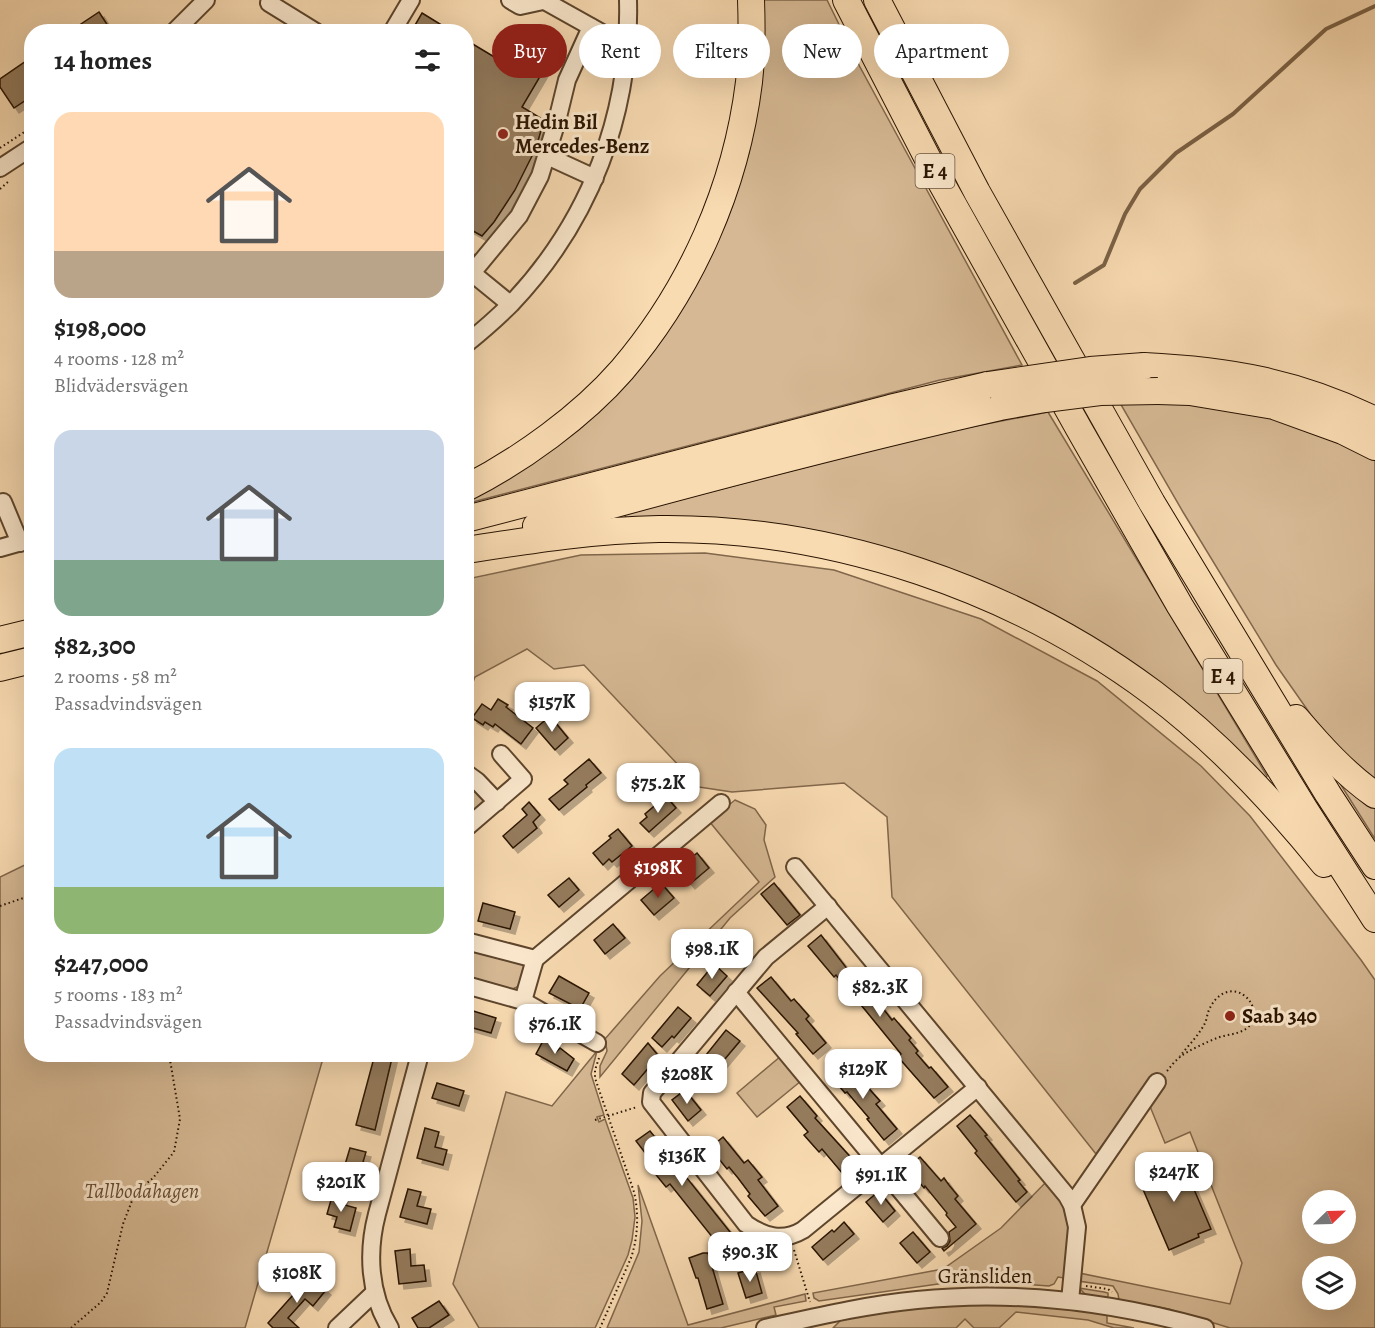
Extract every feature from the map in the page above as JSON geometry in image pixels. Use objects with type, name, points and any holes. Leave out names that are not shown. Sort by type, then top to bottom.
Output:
[{"type":"highway","points":[[474,483],[531,450],[578,413],[621,371],[652,332],[682,284],[707,235],[726,184],[740,135],[749,81],[751,0]]},
{"type":"highway","name":"E 4","points":[[846,0],[929,161],[1174,595],[1304,808],[1375,919]]},
{"type":"highway","name":"E 4","points":[[877,0],[977,192],[1152,503],[1328,794],[1375,866]]},
{"type":"highway","points":[[474,517],[988,385],[1090,370],[1144,366],[1231,374],[1310,392],[1375,420]]},
{"type":"highway","points":[[474,544],[617,503],[898,430],[1000,407],[1100,392],[1190,392],[1274,406],[1343,431],[1375,447]]},
{"type":"highway","points":[[474,549],[614,530],[706,530],[741,533],[803,541],[855,552],[910,568],[992,600],[1069,638],[1112,664],[1193,726],[1235,764],[1278,808],[1375,929]]},
{"type":"highway","points":[[0,640],[24,634]]},
{"type":"highway","points":[[1246,660],[1320,746],[1357,782],[1375,795]]},
{"type":"highway","points":[[0,668],[24,662]]},
{"type":"street","points":[[182,24],[206,0]]},
{"type":"street","points":[[397,24],[411,0]]},
{"type":"street","points":[[510,0],[520,6],[543,0],[586,24]]},
{"type":"street","points":[[628,0],[629,24]]},
{"type":"street","points":[[270,3],[303,24]]},
{"type":"street","points":[[474,262],[519,216],[540,176],[567,80],[579,54]]},
{"type":"street","points":[[474,337],[510,304],[549,257],[573,222],[595,178],[609,139],[623,78]]},
{"type":"street","points":[[0,168],[24,152]]},
{"type":"street","points":[[547,156],[595,178]]},
{"type":"street","points":[[474,273],[510,304]]},
{"type":"street","points":[[1,500],[24,538]]},
{"type":"street","points":[[0,548],[24,542]]},
{"type":"street","points":[[474,820],[524,779],[501,754]]},
{"type":"street","points":[[474,779],[497,802]]},
{"type":"street","points":[[523,1001],[535,958],[721,803]]},
{"type":"street","points":[[795,867],[1062,1188],[1072,1205],[1077,1227],[1070,1301]]},
{"type":"street","points":[[828,906],[766,957],[652,1093],[651,1102],[746,1224],[770,1236],[797,1234],[978,1087]]},
{"type":"street","points":[[474,943],[535,958]]},
{"type":"street","points":[[474,987],[523,1001],[597,1043]]},
{"type":"street","points":[[736,992],[940,1238]]},
{"type":"street","points":[[390,1328],[375,1292],[371,1253],[372,1230],[418,1062]]},
{"type":"street","points":[[1072,1205],[1157,1082]]},
{"type":"street","points":[[337,1328],[375,1292]]},
{"type":"street","name":"Gränsliden","points":[[765,1328],[860,1307],[943,1297],[1009,1296],[1070,1301],[1124,1309],[1205,1328]]},
{"type":"path","points":[[0,148],[24,132]]},
{"type":"path","points":[[0,906],[24,898]]},
{"type":"path","points":[[1157,1082],[1206,1022],[1213,1001],[1222,993],[1231,991],[1246,997],[1252,1005],[1254,1014],[1252,1023],[1247,1029],[1237,1034],[1218,1038],[1180,1056]]},
{"type":"path","points":[[597,1043],[600,1047],[600,1055],[596,1078],[634,1191],[637,1228],[631,1258],[600,1328]]},
{"type":"path","points":[[70,1328],[101,1302],[107,1293],[123,1224],[135,1193],[153,1178],[174,1152],[180,1119],[170,1062]]},
{"type":"path","points":[[595,1120],[651,1102]]},
{"type":"path","points":[[790,1236],[814,1317]]},
{"type":"green space","points":[[761,0],[827,0],[839,24],[782,24],[782,78],[862,78],[862,71],[1022,365],[940,380],[474,502],[474,493],[581,424],[722,231],[749,153],[760,78],[770,78],[770,24],[761,24]]},
{"type":"green space","points":[[1166,402],[1225,409],[1283,421],[1320,434],[1375,459],[1375,782],[1332,740],[1311,715],[1276,665],[1120,403]]},
{"type":"green space","points":[[1048,412],[1267,776],[1263,783],[955,573],[626,521],[625,514],[930,435]]},
{"type":"green space","points":[[705,553],[834,570],[981,619],[1097,681],[1201,766],[1250,816],[1375,980],[1375,1328],[1230,1328],[1169,1309],[1119,1300],[1113,1286],[1078,1281],[1079,1273],[1230,1304],[1242,1263],[1190,1132],[1165,1143],[1149,1104],[1151,1078],[1096,1154],[892,897],[887,817],[844,783],[732,792],[699,787],[584,665],[554,669],[527,649],[474,680],[474,578],[581,555]]},
{"type":"green space","points":[[1334,774],[1375,806],[1375,839]]},
{"type":"green space","points":[[474,787],[486,800],[474,813]]},
{"type":"green space","points":[[735,800],[755,809],[766,825],[764,840],[775,877],[730,918],[600,1077],[600,1066],[607,1051],[605,1039],[660,976],[759,882],[709,821]]},
{"type":"green space","name":"Tallbodahagen","points":[[24,865],[24,1062],[322,1062],[245,1328],[0,1328],[0,877]]},
{"type":"green space","points":[[474,949],[523,964],[525,969],[522,982],[510,990],[474,978]]},
{"type":"green space","points":[[597,1051],[591,1074],[604,1115],[597,1117],[599,1122],[605,1119],[633,1198],[635,1217],[628,1255],[595,1328],[479,1328],[453,1284],[506,1092],[552,1106]]},
{"type":"green space","points":[[781,1056],[801,1081],[757,1117],[737,1093]]},
{"type":"green space","points":[[1047,1181],[1060,1196],[1069,1219],[1064,1278],[1058,1277],[1054,1284],[1049,1286],[945,1283],[819,1301],[814,1298],[813,1293],[943,1269],[1001,1228]]},
{"type":"green space","points":[[638,1185],[688,1325],[805,1294],[806,1301],[774,1307],[776,1315],[721,1328],[607,1328],[639,1252],[642,1221]]},
{"type":"green space","points":[[1079,1288],[1108,1293],[1108,1298],[1086,1295]]},
{"type":"green space","points":[[952,1304],[1030,1306],[1088,1311],[1107,1314],[1107,1323],[1134,1328],[1114,1328],[1088,1320],[1016,1312],[999,1328],[974,1328],[965,1319],[956,1328],[833,1328],[841,1320],[888,1309]]},
{"type":"building","points":[[99,12],[107,24],[81,24]]},
{"type":"building","points":[[422,13],[440,24],[416,24]]},
{"type":"building","name":"Hedin Bil Mercedes-Benz","points":[[474,45],[492,56],[492,78],[539,78],[522,107],[544,120],[536,148],[515,190],[482,236],[474,232]]},
{"type":"building","points":[[24,62],[24,101],[14,108],[0,87],[0,79]]},
{"type":"building","points":[[498,699],[533,728],[521,744],[495,724],[493,727],[485,722],[483,725],[474,719],[474,715],[482,704],[491,710]]},
{"type":"building","points":[[550,716],[568,738],[555,750],[536,728]]},
{"type":"building","points":[[589,759],[601,773],[559,810],[549,799],[568,784],[564,780]]},
{"type":"building","points":[[666,796],[676,808],[649,832],[640,823],[647,817],[645,814]]},
{"type":"building","points":[[529,802],[540,815],[533,822],[537,828],[513,848],[503,836],[527,815],[522,809]]},
{"type":"building","points":[[618,829],[632,846],[612,862],[609,859],[603,865],[593,853]]},
{"type":"building","points":[[697,853],[709,868],[690,884],[678,869]]},
{"type":"building","points":[[569,878],[579,890],[559,907],[548,895]]},
{"type":"building","points":[[661,883],[674,898],[654,915],[641,900]]},
{"type":"building","points":[[774,883],[800,915],[787,925],[761,894]]},
{"type":"building","points":[[483,903],[515,912],[510,929],[478,921]]},
{"type":"building","points":[[613,924],[625,938],[605,954],[594,940]]},
{"type":"building","points":[[821,935],[855,979],[859,976],[876,996],[874,997],[892,1020],[894,1018],[911,1038],[909,1040],[918,1051],[916,1053],[948,1087],[934,1098],[898,1057],[901,1054],[866,1011],[808,946]]},
{"type":"building","points":[[714,964],[727,976],[710,996],[697,985]]},
{"type":"building","points":[[559,976],[589,993],[580,1009],[549,993]]},
{"type":"building","points":[[771,977],[791,1001],[794,999],[809,1016],[806,1019],[826,1043],[813,1054],[796,1034],[798,1033],[757,988]]},
{"type":"building","points":[[678,1007],[691,1018],[674,1038],[672,1036],[662,1047],[652,1038]]},
{"type":"building","points":[[474,1011],[496,1018],[491,1033],[474,1028]]},
{"type":"building","points":[[726,1030],[740,1041],[719,1066],[721,1068],[707,1085],[694,1074],[694,1070]]},
{"type":"building","points":[[544,1039],[558,1047],[556,1052],[560,1048],[574,1059],[567,1071],[536,1054]]},
{"type":"building","points":[[648,1043],[657,1054],[634,1085],[622,1074]]},
{"type":"building","points":[[373,1062],[391,1062],[375,1130],[356,1125]]},
{"type":"building","points":[[841,1062],[862,1087],[865,1084],[880,1101],[876,1104],[897,1129],[884,1140],[867,1119],[869,1118],[828,1073]]},
{"type":"building","points":[[437,1083],[464,1091],[459,1106],[432,1098]]},
{"type":"building","points":[[685,1090],[701,1110],[688,1121],[672,1100]]},
{"type":"building","points":[[800,1096],[817,1116],[815,1118],[856,1163],[843,1174],[822,1149],[819,1152],[804,1135],[808,1132],[787,1107]]},
{"type":"building","points":[[970,1115],[1027,1192],[1016,1202],[975,1153],[977,1151],[957,1126]]},
{"type":"building","points":[[425,1128],[439,1132],[435,1147],[447,1150],[443,1165],[417,1158]]},
{"type":"building","points":[[650,1131],[685,1180],[687,1178],[730,1232],[717,1243],[670,1184],[666,1187],[652,1170],[656,1167],[636,1141]]},
{"type":"building","points":[[723,1137],[744,1163],[748,1160],[762,1177],[758,1180],[778,1206],[765,1216],[748,1196],[750,1194],[738,1178],[729,1167],[727,1169],[710,1148]]},
{"type":"building","points":[[350,1148],[366,1152],[360,1183],[341,1178]]},
{"type":"building","points":[[920,1157],[941,1181],[944,1178],[958,1196],[955,1199],[976,1224],[944,1251],[942,1248],[950,1241],[949,1232],[956,1227],[925,1186],[924,1188],[907,1168]]},
{"type":"building","points":[[1181,1159],[1211,1229],[1169,1250],[1136,1173],[1166,1160],[1168,1164]]},
{"type":"building","points":[[408,1189],[421,1192],[417,1206],[431,1209],[427,1224],[400,1217]]},
{"type":"building","points":[[879,1191],[895,1211],[883,1222],[866,1202]]},
{"type":"building","points":[[333,1193],[343,1195],[341,1204],[356,1208],[350,1231],[334,1227],[337,1217],[327,1214]]},
{"type":"building","points":[[844,1222],[854,1234],[823,1260],[812,1247]]},
{"type":"building","points":[[913,1232],[930,1252],[917,1263],[900,1243]]},
{"type":"building","points":[[410,1249],[411,1266],[424,1265],[426,1281],[399,1284],[395,1251]]},
{"type":"building","points":[[708,1253],[723,1304],[707,1309],[698,1278],[696,1278],[689,1258]]},
{"type":"building","points":[[755,1268],[762,1293],[746,1298],[738,1273]]},
{"type":"building","points":[[310,1276],[326,1290],[313,1306],[305,1299],[288,1318],[299,1328],[273,1328],[268,1323]]},
{"type":"building","points":[[439,1301],[449,1315],[429,1328],[418,1328],[412,1318]]},
{"type":"waterway","points":[[1075,283],[1104,265],[1125,214],[1140,189],[1176,153],[1233,114],[1326,29],[1375,6]]},
{"type":"place","name":"Hedin Bil Mercedes-Benz","points":[[503,134]]},
{"type":"place","name":"Saab 340","points":[[1230,1016]]}]
